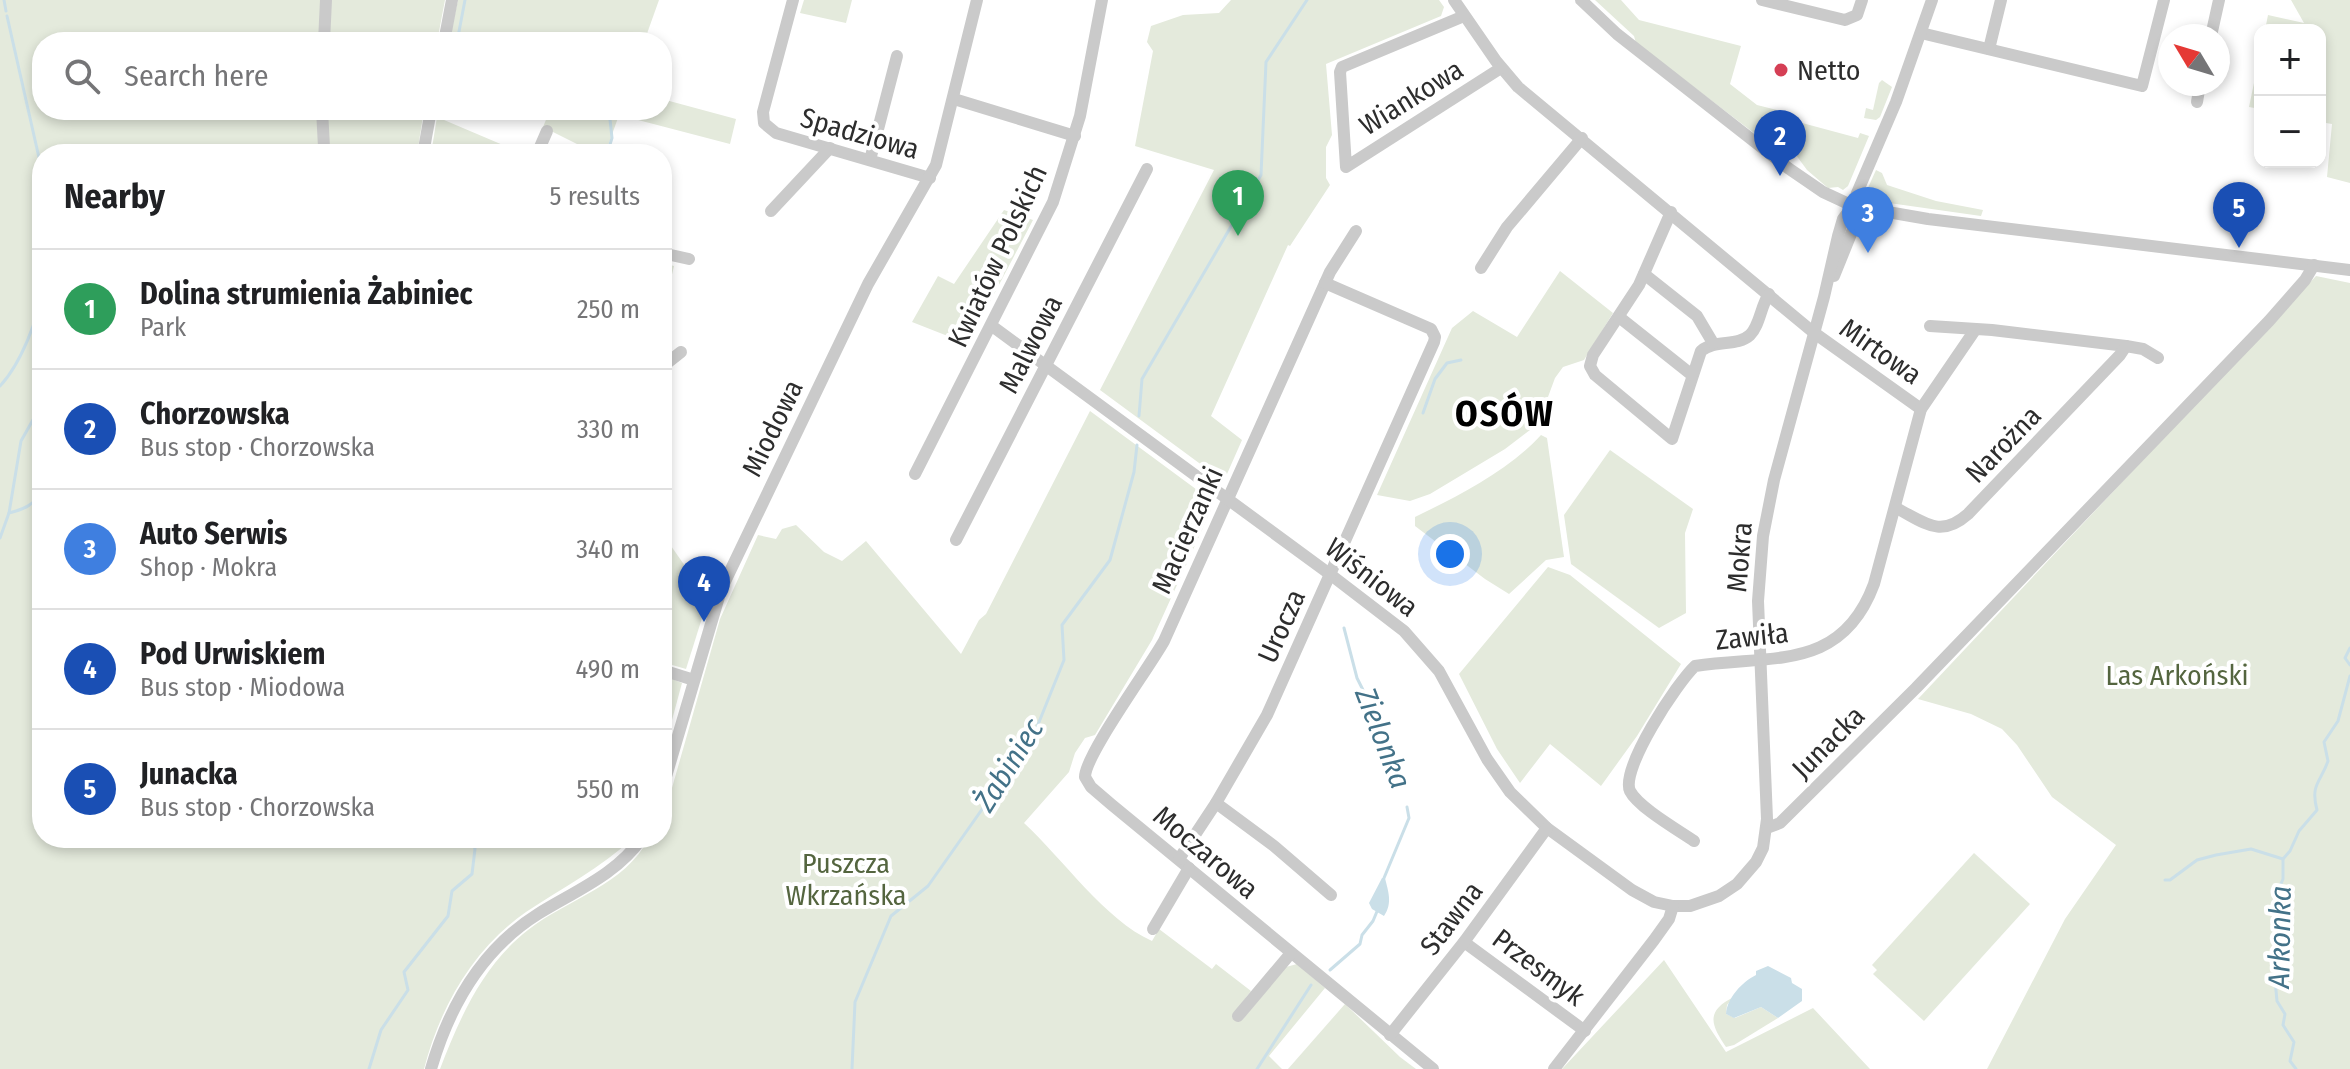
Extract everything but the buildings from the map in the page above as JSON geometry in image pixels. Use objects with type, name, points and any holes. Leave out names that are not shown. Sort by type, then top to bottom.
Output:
[{"type":"street","points":[[324,32],[326,0]]},
{"type":"street","points":[[446,32],[452,0]]},
{"type":"street","name":"Spadziowa","points":[[793,0],[763,118],[767,127],[776,133],[930,178]]},
{"type":"street","name":"Miodowa","points":[[672,756],[724,582],[868,284],[939,159],[977,0]]},
{"type":"street","name":"Kwiatów Polskich","points":[[915,474],[1053,202],[1075,136],[1102,0]]},
{"type":"street","name":"Mirtowa","points":[[1454,0],[1501,68],[1518,87],[1813,332],[1921,409]]},
{"type":"street","points":[[1581,0],[1617,34],[1788,168],[1823,192],[1853,206],[1928,219],[2350,270]]},
{"type":"street","points":[[1762,0],[1845,20],[1857,15],[1862,0]]},
{"type":"street","name":"Mokra","points":[[1767,828],[1758,590],[1770,494],[1841,225],[1853,206],[1932,0]]},
{"type":"street","points":[[1989,49],[2001,0]]},
{"type":"street","points":[[1921,33],[2142,86],[2164,0]]},
{"type":"street","points":[[2214,24],[2219,0]]},
{"type":"street","name":"Wiankowa","points":[[1346,167],[1342,67],[1464,16]]},
{"type":"street","points":[[870,160],[897,56]]},
{"type":"street","name":"Wiankowa","points":[[1335,175],[1501,68]]},
{"type":"street","points":[[2197,102],[2198,96]]},
{"type":"street","points":[[954,99],[1075,136]]},
{"type":"street","points":[[323,120],[324,144]]},
{"type":"street","points":[[425,144],[429,120]]},
{"type":"street","points":[[541,144],[547,131]]},
{"type":"street","points":[[1481,268],[1507,227],[1582,138]]},
{"type":"street","points":[[771,211],[830,148]]},
{"type":"street","name":"Malwowa","points":[[956,540],[1147,169]]},
{"type":"street","points":[[1671,212],[1644,274],[1593,355],[1590,366],[1595,375],[1672,439],[1698,354],[1713,343],[1742,339],[1751,334],[1769,294]]},
{"type":"street","name":"Macierzanki","points":[[1091,787],[1085,777],[1088,764],[1164,641],[1325,283],[1343,248],[1356,231]]},
{"type":"street","points":[[672,255],[689,259]]},
{"type":"street","name":"Junacka","points":[[1767,828],[1780,823],[1916,688],[2269,321],[2314,265]]},
{"type":"street","points":[[1644,274],[1697,316],[1713,343]]},
{"type":"street","name":"Urocza","points":[[1153,929],[1216,803],[1267,715],[1434,342],[1434,332],[1424,326],[1325,283]]},
{"type":"street","points":[[1619,317],[1692,375]]},
{"type":"street","name":"Wiśniowa","points":[[992,326],[1396,625],[1427,654],[1446,681],[1496,772],[1519,802],[1547,828],[1632,890],[1654,902],[1673,906]]},
{"type":"street","points":[[1930,326],[2126,346],[2143,349],[2158,358]]},
{"type":"street","name":"Zawiła","points":[[1694,841],[1635,797],[1629,788],[1628,774],[1673,692],[1695,666],[1797,657],[1839,636],[1853,621],[1871,593],[1921,409],[1975,330]]},
{"type":"street","name":"Narożna","points":[[1896,508],[1935,527],[1955,525],[2126,346]]},
{"type":"street","points":[[672,359],[681,352]]},
{"type":"street","points":[[672,673],[694,680]]},
{"type":"street","name":"Moczarowa","points":[[1091,787],[1433,1069]]},
{"type":"street","points":[[1216,803],[1274,846],[1331,895]]},
{"type":"street","name":"Stawna","points":[[1390,1035],[1464,942],[1547,828]]},
{"type":"street","points":[[1554,1069],[1669,919],[1673,906],[1690,906],[1710,900],[1737,884],[1759,857],[1767,828]]},
{"type":"street","points":[[431,1069],[457,1003],[495,949],[536,915],[613,870],[633,848]]},
{"type":"street","name":"Przesmyk","points":[[1464,942],[1585,1031]]},
{"type":"street","points":[[1238,1016],[1291,953]]},
{"type":"green space","points":[[0,0],[323,0],[321,32],[32,32],[32,120],[320,120],[322,144],[32,144],[32,848],[622,848],[526,912],[490,943],[449,1002],[424,1069],[0,1069]]},
{"type":"green space","points":[[328,0],[445,0],[439,32],[327,32]]},
{"type":"green space","points":[[458,0],[659,0],[648,32],[451,32]]},
{"type":"green space","points":[[804,0],[852,0],[846,23],[800,13]]},
{"type":"green space","points":[[1231,0],[1439,0],[1444,7],[1441,16],[1326,64],[1332,135],[1326,147],[1326,178],[1330,185],[1288,245],[1211,416],[1242,440],[1227,474],[1218,477],[1100,390],[1214,170],[1135,146],[1153,51],[1147,42],[1151,26],[1183,15],[1219,13]]},
{"type":"green space","points":[[1595,0],[1621,0],[1639,20],[1741,46],[1730,84],[1757,105],[1777,110],[1776,116],[1858,138],[1860,133],[1869,136],[1848,186],[1843,190],[1828,188],[1807,170],[1796,155],[1780,143],[1754,133],[1636,43],[1634,36]]},
{"type":"green space","points":[[2291,0],[2350,0],[2350,183],[2327,177],[2332,124],[2326,123],[2326,24],[2266,24],[2268,15],[2304,23]]},
{"type":"green space","points":[[1882,80],[1892,87],[1880,117],[1876,120],[1864,118],[1866,108],[1873,110]]},
{"type":"green space","points":[[2254,83],[2254,108],[2249,107]]},
{"type":"green space","points":[[672,102],[736,119],[730,144],[638,120],[672,120]]},
{"type":"green space","points":[[325,120],[422,120],[419,144],[326,144]]},
{"type":"green space","points":[[437,120],[444,120],[500,144],[433,144]]},
{"type":"green space","points":[[546,120],[617,120],[609,144],[577,144],[543,127]]},
{"type":"green space","points":[[1876,170],[1882,173],[1887,185],[1936,201],[1983,210],[1981,216],[1875,201],[1869,198],[1867,190]]},
{"type":"green space","points":[[1004,210],[1033,220],[968,344],[912,322],[938,276],[954,284]]},
{"type":"green space","points":[[1560,271],[1613,313],[1584,360],[1563,367],[1555,378],[1538,424],[1505,449],[1430,494],[1410,501],[1377,495],[1452,328],[1473,311],[1517,337]]},
{"type":"green space","name":"Las Arkoński","points":[[2316,276],[2350,283],[2350,1069],[1987,1069],[2065,919],[2116,845],[2052,797],[2017,745],[2002,729],[1971,714],[1918,699]]},
{"type":"green space","name":"Puszcza Wkrzańska","points":[[1090,411],[1208,498],[1211,510],[1152,640],[1095,735],[1085,738],[1075,753],[1069,772],[1024,823],[1118,919],[1152,941],[1159,929],[1212,969],[1216,964],[1251,991],[1234,1013],[1242,1020],[1286,967],[1297,964],[1325,988],[1269,1056],[1282,1069],[440,1069],[475,993],[512,944],[544,919],[611,880],[642,848],[672,848],[672,788],[720,619],[758,535],[776,539],[782,529],[796,525],[824,552],[842,561],[866,541],[961,654],[979,620],[986,614]]},
{"type":"green space","points":[[1541,435],[1547,438],[1564,557],[1546,560],[1509,594],[1415,526],[1415,517],[1498,471]]},
{"type":"green space","points":[[1610,450],[1693,509],[1685,533],[1686,613],[1659,628],[1571,564],[1564,515]]},
{"type":"green space","points":[[672,547],[708,599],[686,669],[672,665]]},
{"type":"green space","points":[[1548,567],[1570,575],[1681,664],[1637,736],[1601,786],[1550,744],[1520,783],[1497,749],[1459,674]]},
{"type":"green space","points":[[672,679],[682,683],[672,720]]},
{"type":"green space","points":[[1974,853],[2030,904],[1924,1021],[1873,974],[1877,970],[1872,965]]},
{"type":"green space","points":[[1664,960],[1726,1052],[1813,1008],[1870,1069],[1562,1069]]},
{"type":"green space","points":[[1734,997],[1727,1005],[1726,1014],[1735,1018],[1761,1007],[1778,1018],[1726,1047],[1714,1019],[1718,1008]]},
{"type":"green space","points":[[1345,1004],[1400,1057],[1416,1069],[1288,1069]]},
{"type":"water","points":[[1382,878],[1385,878],[1389,897],[1384,916],[1372,909],[1369,903]]},
{"type":"water","points":[[1768,966],[1791,978],[1792,983],[1802,989],[1802,1001],[1778,1018],[1761,1007],[1734,1018],[1726,1014],[1736,991],[1756,975],[1756,971]]},
{"type":"waterway","points":[[4,0],[6,11]]},
{"type":"waterway","points":[[459,32],[465,0]]},
{"type":"waterway","name":"Żabiniec","points":[[1139,416],[1142,379],[1261,175],[1266,62],[1307,0]]},
{"type":"waterway","points":[[7,16],[36,144]]},
{"type":"waterway","points":[[610,120],[610,144]]},
{"type":"waterway","points":[[0,386],[15,366],[32,328]]},
{"type":"waterway","points":[[1423,413],[1435,379],[1447,363],[1461,360]]},
{"type":"waterway","points":[[9,513],[21,441],[32,422]]},
{"type":"waterway","name":"Żabiniec","points":[[852,1069],[855,1002],[891,916],[928,886],[1033,737],[1064,660],[1062,625],[1110,560],[1134,472],[1137,445]]},
{"type":"waterway","points":[[0,538],[9,513],[32,503]]},
{"type":"waterway","name":"Zielonka","points":[[1344,628],[1357,678],[1369,702],[1367,706],[1406,784]]},
{"type":"waterway","name":"Arkonka","points":[[2350,648],[2345,658],[2350,665]]},
{"type":"waterway","name":"Arkonka","points":[[2296,1069],[2290,1061],[2294,1042],[2283,1025],[2285,1014],[2277,1001],[2277,893],[2283,879],[2283,859],[2299,831],[2317,810],[2316,789],[2328,761],[2324,742],[2338,721],[2350,676]]},
{"type":"waterway","name":"Zielonka","points":[[1384,878],[1409,818],[1407,807]]},
{"type":"waterway","points":[[369,1069],[381,1030],[408,990],[404,972],[448,916],[452,891],[472,874],[475,848]]},
{"type":"waterway","points":[[2165,880],[2170,880],[2197,860],[2216,855],[2251,849],[2283,859]]},
{"type":"waterway","name":"Zielonka","points":[[1330,970],[1360,944],[1378,909]]},
{"type":"waterway","name":"Zielonka","points":[[1257,1069],[1311,985]]},
{"type":"place","name":"Netto","points":[[1781,70]]},
{"type":"place","name":"Chorzowska","points":[[1780,176]]},
{"type":"place","name":"Dolina strumienia Żabiniec","points":[[1238,236]]},
{"type":"place","name":"Junacka","points":[[2239,248]]},
{"type":"place","name":"Auto Serwis","points":[[1868,253]]},
{"type":"place","name":"Pod Urwiskiem","points":[[704,622]]},
{"type":"district","name":"OSÓW","points":[[1505,413]]}]
